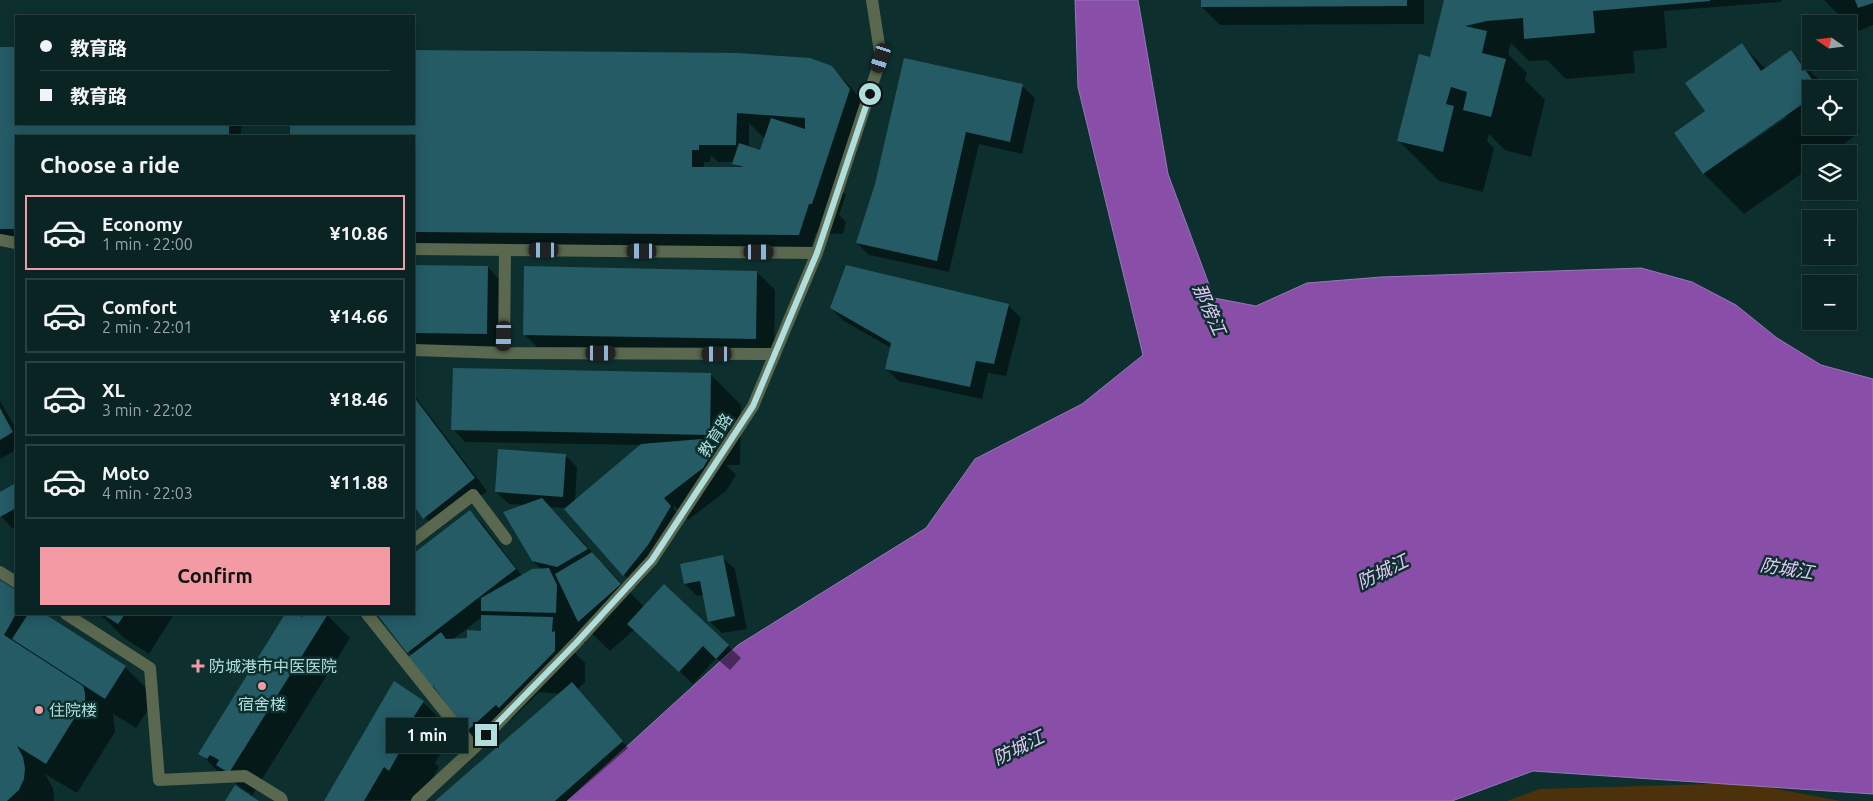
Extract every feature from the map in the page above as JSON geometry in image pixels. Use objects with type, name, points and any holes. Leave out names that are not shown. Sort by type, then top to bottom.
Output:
[{"type":"street","name":"教育路","points":[[417,801],[474,748],[576,643],[652,560],[753,406],[817,253],[881,58],[872,0]]},
{"type":"street","points":[[0,240],[15,242]]},
{"type":"street","points":[[415,249],[817,253]]},
{"type":"street","points":[[504,353],[505,250]]},
{"type":"street","points":[[415,350],[504,353],[775,354]]},
{"type":"street","points":[[416,535],[473,495],[506,539]]},
{"type":"street","points":[[0,572],[15,581]]},
{"type":"street","points":[[68,615],[150,668],[159,780],[245,776],[281,798],[282,801]]},
{"type":"street","points":[[368,615],[474,748]]},
{"type":"shaded area","points":[[1745,783],[1841,801],[1507,801],[1539,789]]},
{"type":"water","points":[[1075,0],[1138,0],[1168,174],[1214,298],[1256,306],[1307,283],[1381,277],[1641,268],[1692,282],[1736,305],[1777,338],[1821,365],[1873,379],[1873,794],[1533,771],[1452,801],[567,801],[738,645],[926,528],[975,459],[1082,404],[1143,355],[1078,87]]},
{"type":"building","points":[[1201,0],[1407,0],[1407,6],[1201,7]]},
{"type":"building","points":[[1444,0],[1710,1],[1593,11],[1595,33],[1524,39],[1523,18],[1487,21],[1465,26],[1487,31],[1482,53],[1506,59],[1491,117],[1463,110],[1467,92],[1451,87],[1446,104],[1454,106],[1443,152],[1397,141],[1419,54],[1430,57]]},
{"type":"building","points":[[1855,0],[1873,0],[1873,3],[1858,8]]},
{"type":"building","points":[[1742,43],[1761,71],[1791,50],[1802,65],[1802,70],[1805,70],[1813,80],[1802,80],[1802,104],[1703,174],[1674,133],[1705,111],[1685,83]]},
{"type":"building","points":[[0,47],[15,47],[15,125],[229,125],[229,135],[15,135],[15,229],[0,229]]},
{"type":"building","points":[[415,50],[738,53],[810,58],[832,66],[850,89],[812,204],[809,204],[799,235],[415,232],[415,135],[290,135],[290,125],[415,125]],"holes":[[[737,113],[805,118],[805,129],[771,118],[760,150],[739,143],[732,164],[744,167],[692,167],[692,150],[699,150],[699,145],[736,145]]]},
{"type":"building","points":[[904,58],[1023,84],[1010,142],[966,132],[937,261],[856,243],[875,184]]},
{"type":"building","points":[[415,265],[488,266],[487,334],[415,333]]},
{"type":"building","points":[[846,265],[1009,304],[994,364],[976,361],[970,387],[885,369],[891,343],[830,308]]},
{"type":"building","points":[[524,266],[757,271],[756,339],[523,335]]},
{"type":"building","points":[[453,368],[711,373],[710,435],[451,430]]},
{"type":"building","points":[[415,398],[475,478],[423,519],[415,507]]},
{"type":"building","points":[[0,408],[13,432],[0,440]]},
{"type":"building","points":[[702,439],[713,451],[703,468],[664,498],[671,506],[648,545],[623,576],[564,509],[641,444]]},
{"type":"building","points":[[498,449],[566,454],[563,497],[495,492]]},
{"type":"building","points":[[15,484],[15,509],[0,517],[0,492]]},
{"type":"building","points":[[542,498],[588,549],[557,567],[532,561],[503,512]]},
{"type":"building","points":[[470,510],[516,569],[407,653],[378,615],[415,615],[415,552]]},
{"type":"building","points":[[592,552],[621,584],[578,622],[555,574]]},
{"type":"building","points":[[723,555],[735,616],[708,622],[700,581],[684,584],[680,564]]},
{"type":"building","points":[[549,568],[557,585],[556,613],[481,611],[481,598],[532,569]]},
{"type":"building","name":"住院楼","points":[[0,580],[15,589],[15,615],[4,635],[83,686],[85,701],[46,764],[17,746],[23,757],[24,779],[19,790],[7,801],[0,801]]},
{"type":"building","points":[[664,584],[729,645],[716,659],[703,646],[679,672],[627,624]]},
{"type":"building","points":[[27,615],[47,615],[126,666],[105,699],[12,639]]},
{"type":"building","points":[[104,615],[124,615],[118,624]]},
{"type":"building","name":"宿舍楼","points":[[284,615],[298,615],[302,617],[303,615],[327,615],[229,773],[216,765],[219,760],[210,755],[207,759],[198,754]]},
{"type":"building","points":[[481,615],[553,617],[552,632],[555,631],[555,651],[499,708],[496,705],[467,731],[433,686],[431,688],[407,658],[441,632],[446,639],[467,638],[467,630],[481,631]]},
{"type":"building","points":[[394,681],[424,701],[404,732],[409,735],[389,771],[384,767],[364,801],[324,801]]},
{"type":"building","points":[[572,682],[623,741],[555,801],[435,801]]},
{"type":"building","points":[[235,785],[259,801],[225,801]]},
{"type":"place","name":"防城港市中医医院","points":[[198,666]]},
{"type":"place","name":"宿舍楼","points":[[262,686]]},
{"type":"place","name":"住院楼","points":[[39,710]]},
{"type":"route","points":[[486,735],[576,643],[652,560],[753,406],[817,253],[870,94]]},
{"type":"water label","name":"那傍江","points":[[1210,309]]},
{"type":"water label","name":"防城江","points":[[1787,568]]},
{"type":"water label","name":"防城江","points":[[1382,571]]},
{"type":"water label","name":"防城江","points":[[1018,747]]}]
